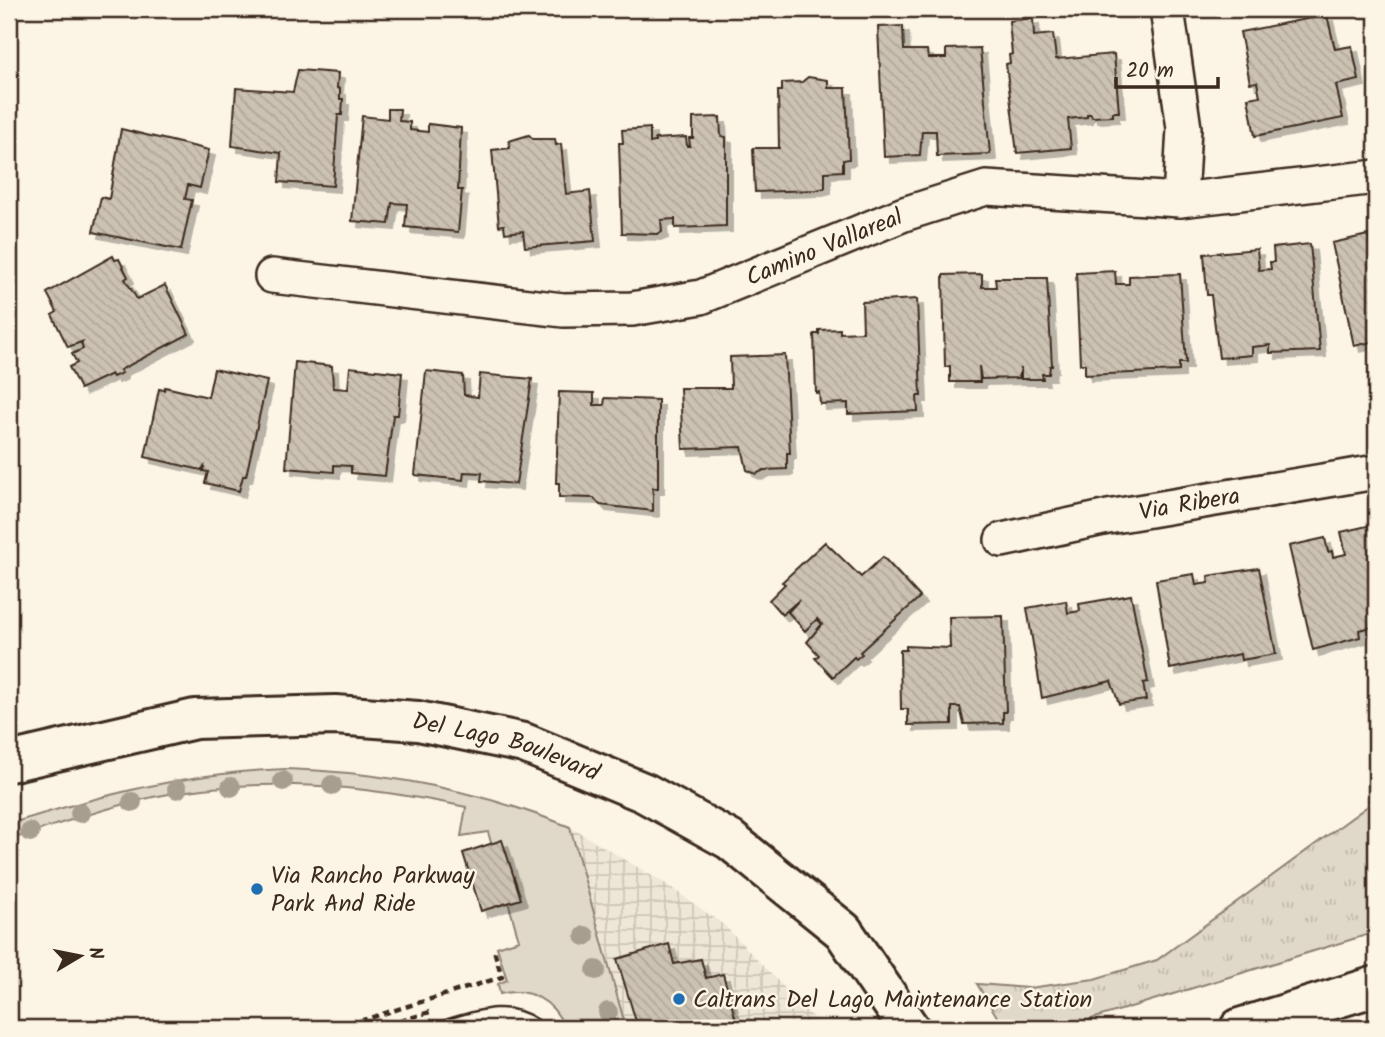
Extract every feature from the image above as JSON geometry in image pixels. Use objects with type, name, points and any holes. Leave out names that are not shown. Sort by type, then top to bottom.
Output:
[{"type":"main road","name":"Del Lago Boulevard","points":[[9,762],[195,719],[335,715],[418,720],[524,743],[645,793],[730,840],[843,931],[909,1028]]},
{"type":"main road","points":[[1240,1028],[1376,986]]},
{"type":"street","points":[[1167,9],[1184,128],[1180,200]]},
{"type":"street","name":"Camino Vallareal","points":[[272,276],[563,310],[632,309],[701,297],[904,214],[986,188],[1180,200],[1376,177]]},
{"type":"street","name":"Via Ribera","points":[[1002,540],[1108,517],[1376,472]]},
{"type":"lane","points":[[450,1028],[501,1015],[518,1019],[534,1028]]},
{"type":"path","points":[[337,1028],[502,978],[494,950]]},
{"type":"shaded area","points":[[570,827],[666,884],[724,925],[823,1028],[626,1028]]},
{"type":"green space","points":[[286,769],[360,774],[431,785],[501,803],[570,827],[626,1028],[565,1028],[554,1010],[539,998],[521,992],[500,994],[498,984],[507,980],[497,947],[519,940],[488,832],[461,836],[466,807],[349,788],[232,786],[192,790],[135,801],[9,840],[9,824],[112,795],[180,780]]},
{"type":"green space","points":[[1376,800],[1376,932],[1062,1028],[1004,1028],[977,984],[1029,988],[1094,979],[1157,960]]},
{"type":"building","points":[[1327,15],[1335,49],[1352,46],[1359,80],[1336,85],[1343,118],[1255,136],[1248,98],[1260,96],[1257,82],[1250,83],[1240,32]]},
{"type":"building","points":[[1033,18],[1034,36],[1053,34],[1056,59],[1114,54],[1119,112],[1113,112],[1113,116],[1092,117],[1087,114],[1087,117],[1068,119],[1071,148],[1017,153],[1006,64],[1010,63],[1009,55],[1012,54],[1009,21]]},
{"type":"building","points":[[903,26],[904,50],[927,50],[928,58],[946,58],[946,49],[980,48],[990,154],[937,156],[936,131],[922,131],[920,155],[884,157],[878,27]]},
{"type":"building","points":[[298,70],[338,73],[337,88],[340,89],[340,99],[343,99],[342,115],[338,115],[333,186],[279,182],[281,153],[232,146],[236,88],[293,92]]},
{"type":"building","points":[[808,77],[828,80],[828,88],[846,88],[849,159],[843,160],[843,171],[825,172],[825,188],[755,192],[753,148],[779,148],[778,91],[782,91],[782,83],[802,82]]},
{"type":"building","points":[[388,109],[400,109],[399,121],[410,122],[410,130],[428,132],[428,124],[461,128],[458,190],[462,190],[458,232],[405,227],[407,204],[392,203],[389,224],[352,221],[362,116],[388,119]]},
{"type":"building","points":[[720,117],[721,136],[726,137],[726,226],[675,228],[675,219],[661,220],[662,232],[657,234],[622,233],[619,143],[623,143],[622,130],[650,128],[650,143],[655,142],[655,139],[686,137],[687,146],[690,146],[689,138],[693,138],[693,118]]},
{"type":"building","points":[[121,129],[209,150],[200,188],[188,185],[185,199],[192,200],[181,250],[93,232],[101,197],[109,199]]},
{"type":"building","points":[[529,135],[533,139],[555,139],[556,145],[561,144],[566,194],[590,191],[595,241],[525,247],[523,231],[505,233],[504,225],[499,226],[492,150],[510,148],[509,141]]},
{"type":"building","points":[[1368,235],[1372,254],[1376,253],[1376,341],[1354,346],[1332,243]]},
{"type":"building","points":[[1310,244],[1320,351],[1270,353],[1270,345],[1252,347],[1252,355],[1219,358],[1211,295],[1207,295],[1204,254],[1257,249],[1259,270],[1271,269],[1270,262],[1274,262],[1273,248]]},
{"type":"building","points":[[113,256],[115,260],[119,259],[128,277],[125,279],[137,299],[165,285],[189,334],[120,370],[122,373],[113,377],[111,374],[80,389],[69,367],[77,363],[72,354],[83,349],[81,343],[84,341],[68,347],[52,315],[57,312],[47,293]]},
{"type":"building","points":[[1115,271],[1116,284],[1129,284],[1129,276],[1180,274],[1186,363],[1179,363],[1179,371],[1085,375],[1085,364],[1080,364],[1076,273]]},
{"type":"building","points":[[982,274],[982,287],[996,287],[995,278],[1047,278],[1052,366],[1049,374],[1042,374],[1043,379],[1021,379],[1021,367],[1019,378],[981,379],[979,366],[980,382],[950,382],[950,366],[945,367],[943,275]]},
{"type":"building","points":[[917,299],[921,396],[917,396],[918,411],[848,414],[848,403],[820,404],[819,392],[816,393],[814,334],[819,334],[819,330],[840,329],[840,333],[863,332],[862,302]]},
{"type":"building","points":[[785,355],[790,453],[787,453],[787,469],[764,470],[756,474],[747,470],[742,447],[683,449],[680,388],[731,388],[730,357]]},
{"type":"building","points":[[295,362],[332,366],[333,388],[348,389],[350,367],[402,373],[398,415],[393,415],[385,476],[351,473],[351,466],[334,465],[334,472],[286,468]]},
{"type":"building","points":[[214,369],[267,381],[246,476],[243,476],[239,491],[205,483],[208,472],[203,471],[204,467],[201,470],[145,457],[159,389],[164,390],[165,387],[208,397]]},
{"type":"building","points":[[426,371],[463,375],[464,395],[478,397],[480,374],[532,379],[516,484],[481,481],[482,473],[464,472],[463,480],[415,475]]},
{"type":"building","points":[[559,392],[594,393],[594,405],[604,405],[605,398],[658,400],[658,488],[653,488],[653,511],[600,505],[594,498],[559,497],[559,483],[556,483]]},
{"type":"building","points":[[1376,524],[1376,626],[1359,630],[1360,637],[1313,650],[1289,546],[1325,538],[1328,552],[1332,551],[1333,557],[1346,554],[1341,532]]},
{"type":"building","points":[[825,542],[861,577],[883,557],[920,597],[860,652],[862,654],[856,659],[854,657],[833,677],[815,658],[819,655],[807,642],[822,624],[817,619],[805,631],[788,612],[799,600],[782,615],[769,600],[785,584],[782,582]]},
{"type":"building","points":[[1259,568],[1276,654],[1241,660],[1240,654],[1170,669],[1156,580],[1194,574],[1196,585],[1209,583],[1208,576]]},
{"type":"building","points":[[1131,595],[1148,682],[1143,683],[1146,700],[1119,704],[1111,681],[1042,698],[1027,608],[1066,601],[1068,613],[1080,611],[1079,604]]},
{"type":"building","points":[[1003,616],[1006,712],[1003,712],[1003,723],[964,724],[960,707],[952,707],[952,724],[908,725],[908,709],[901,709],[900,650],[906,650],[906,646],[950,648],[949,617]]},
{"type":"building","points":[[502,840],[521,899],[481,911],[463,853]]},
{"type":"building","name":"Caltrans Del Lago Maintenance Station","points":[[669,944],[674,964],[701,959],[706,978],[723,974],[738,1028],[638,1028],[617,959]]},
{"type":"place","name":"Via Rancho Parkway Park And Ride","points":[[257,889]]},
{"type":"place","name":"Caltrans Del Lago Maintenance Station","points":[[679,999]]}]
